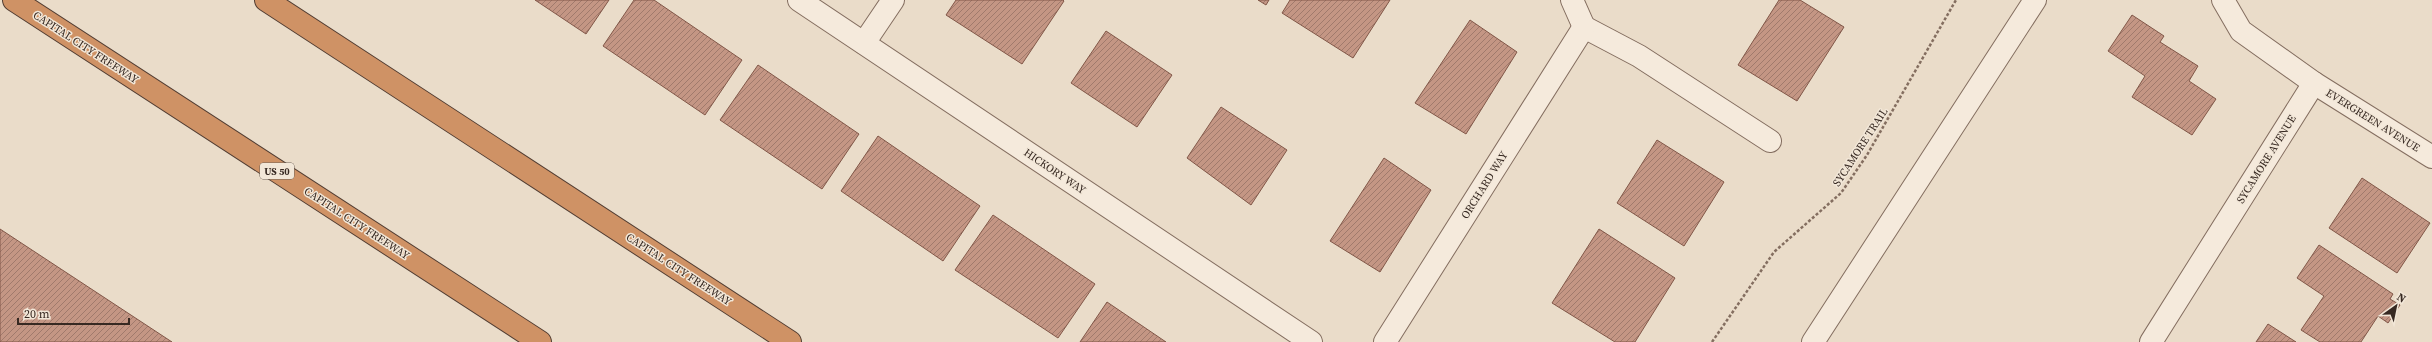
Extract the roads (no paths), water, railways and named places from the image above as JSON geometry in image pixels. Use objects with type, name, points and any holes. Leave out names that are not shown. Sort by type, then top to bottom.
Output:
[{"type":"highway","name":"CAPITAL CITY FREEWAY","points":[[14,0],[540,342]]},
{"type":"highway","name":"CAPITAL CITY FREEWAY","points":[[266,0],[790,342]]},
{"type":"street","name":"HICKORY WAY","points":[[799,0],[1311,342]]},
{"type":"street","points":[[864,43],[894,0]]},
{"type":"street","points":[[1813,342],[2035,0]]},
{"type":"street","points":[[2223,0],[2241,31],[2314,83]]},
{"type":"street","points":[[1578,9],[1639,56],[1770,141]]},
{"type":"street","name":"ORCHARD WAY","points":[[1385,342],[1578,9]]},
{"type":"street","name":"EVERGREEN AVENUE","points":[[2314,83],[2432,157]]},
{"type":"street","name":"SYCAMORE AVENUE","points":[[2151,342],[2314,83]]}]
